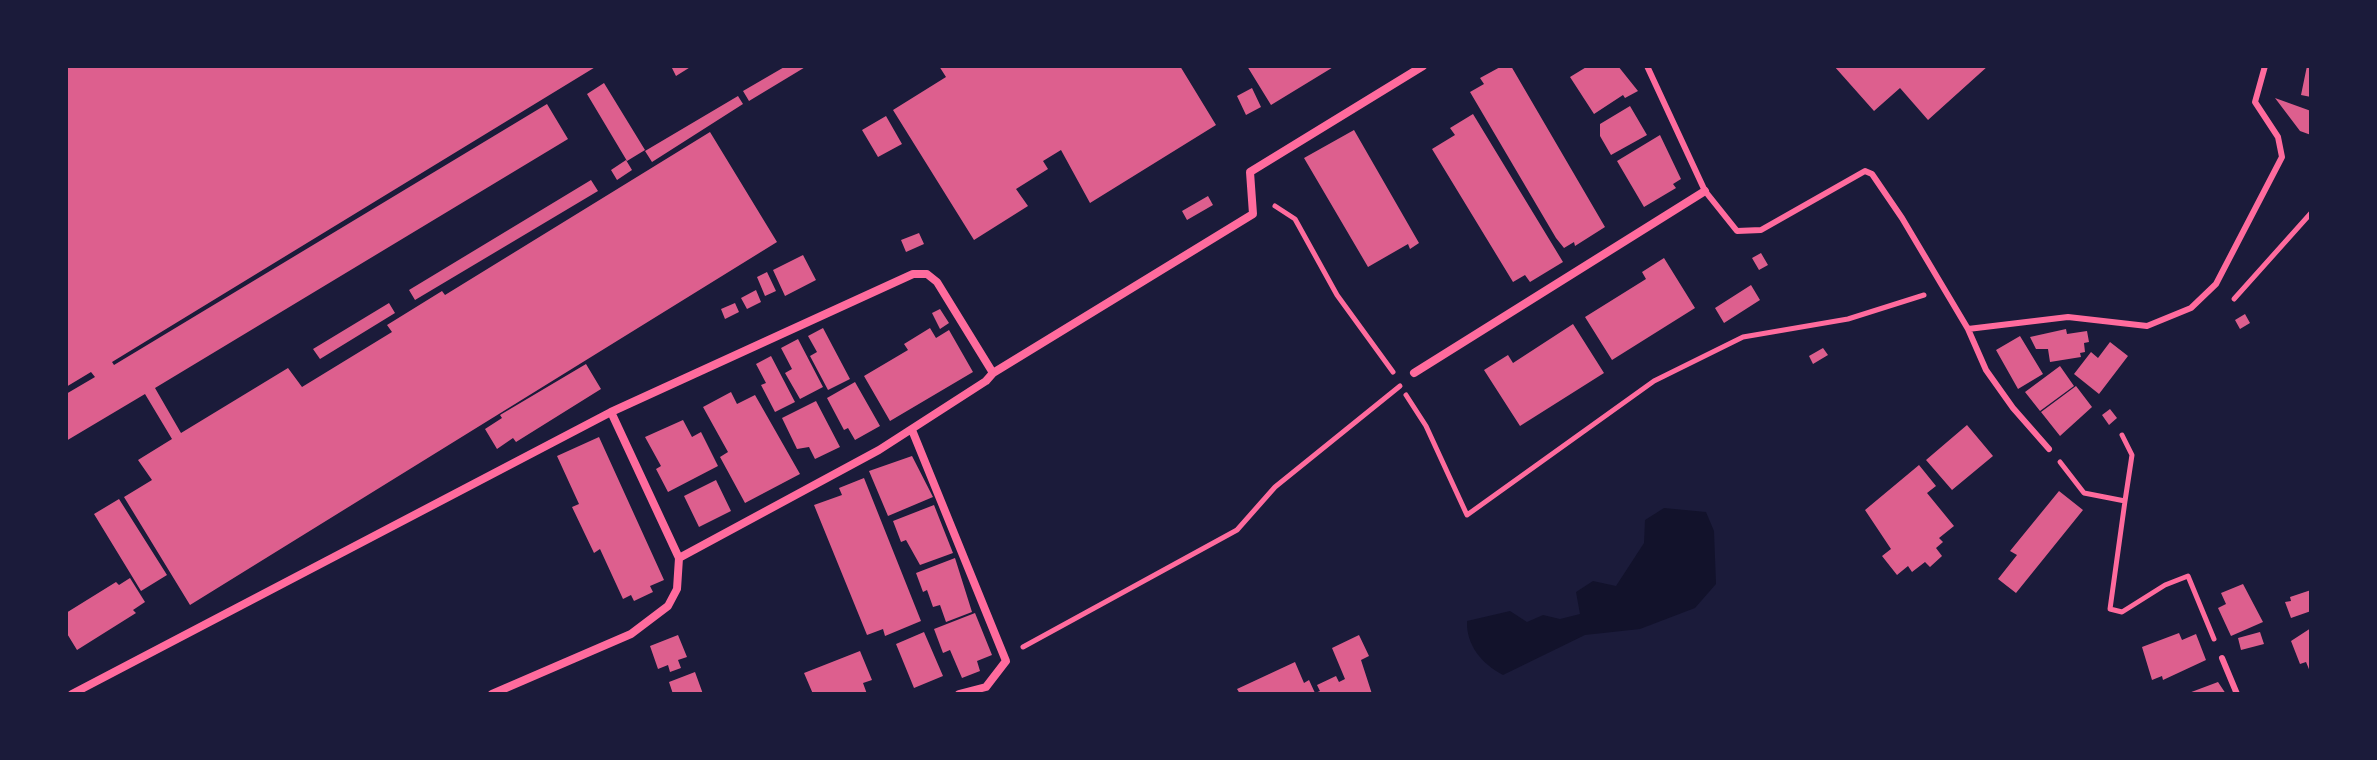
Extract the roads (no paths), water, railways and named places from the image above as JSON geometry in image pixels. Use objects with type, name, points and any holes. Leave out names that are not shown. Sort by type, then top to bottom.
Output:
[{"type":"street","points":[[679,558],[912,430],[986,381],[993,373],[1253,214],[1250,172],[1423,66]]},
{"type":"street","points":[[1414,373],[1705,191]]},
{"type":"street","points":[[72,694],[611,412],[913,274],[927,274],[937,282],[993,373]]},
{"type":"street","points":[[492,694],[631,634],[668,606],[677,589],[679,558],[611,412]]},
{"type":"street","points":[[912,430],[1006,661],[986,687],[959,694]]},
{"type":"lane","points":[[1647,66],[1705,191],[1737,231],[1761,230],[1865,171],[1872,174],[1968,329],[1986,370],[2013,408],[2049,449]]},
{"type":"lane","points":[[1968,329],[2068,317],[2147,326],[2191,308],[2216,284],[2282,157],[2278,137],[2255,102],[2265,66]]},
{"type":"lane","points":[[2222,658],[2237,694]]}]
